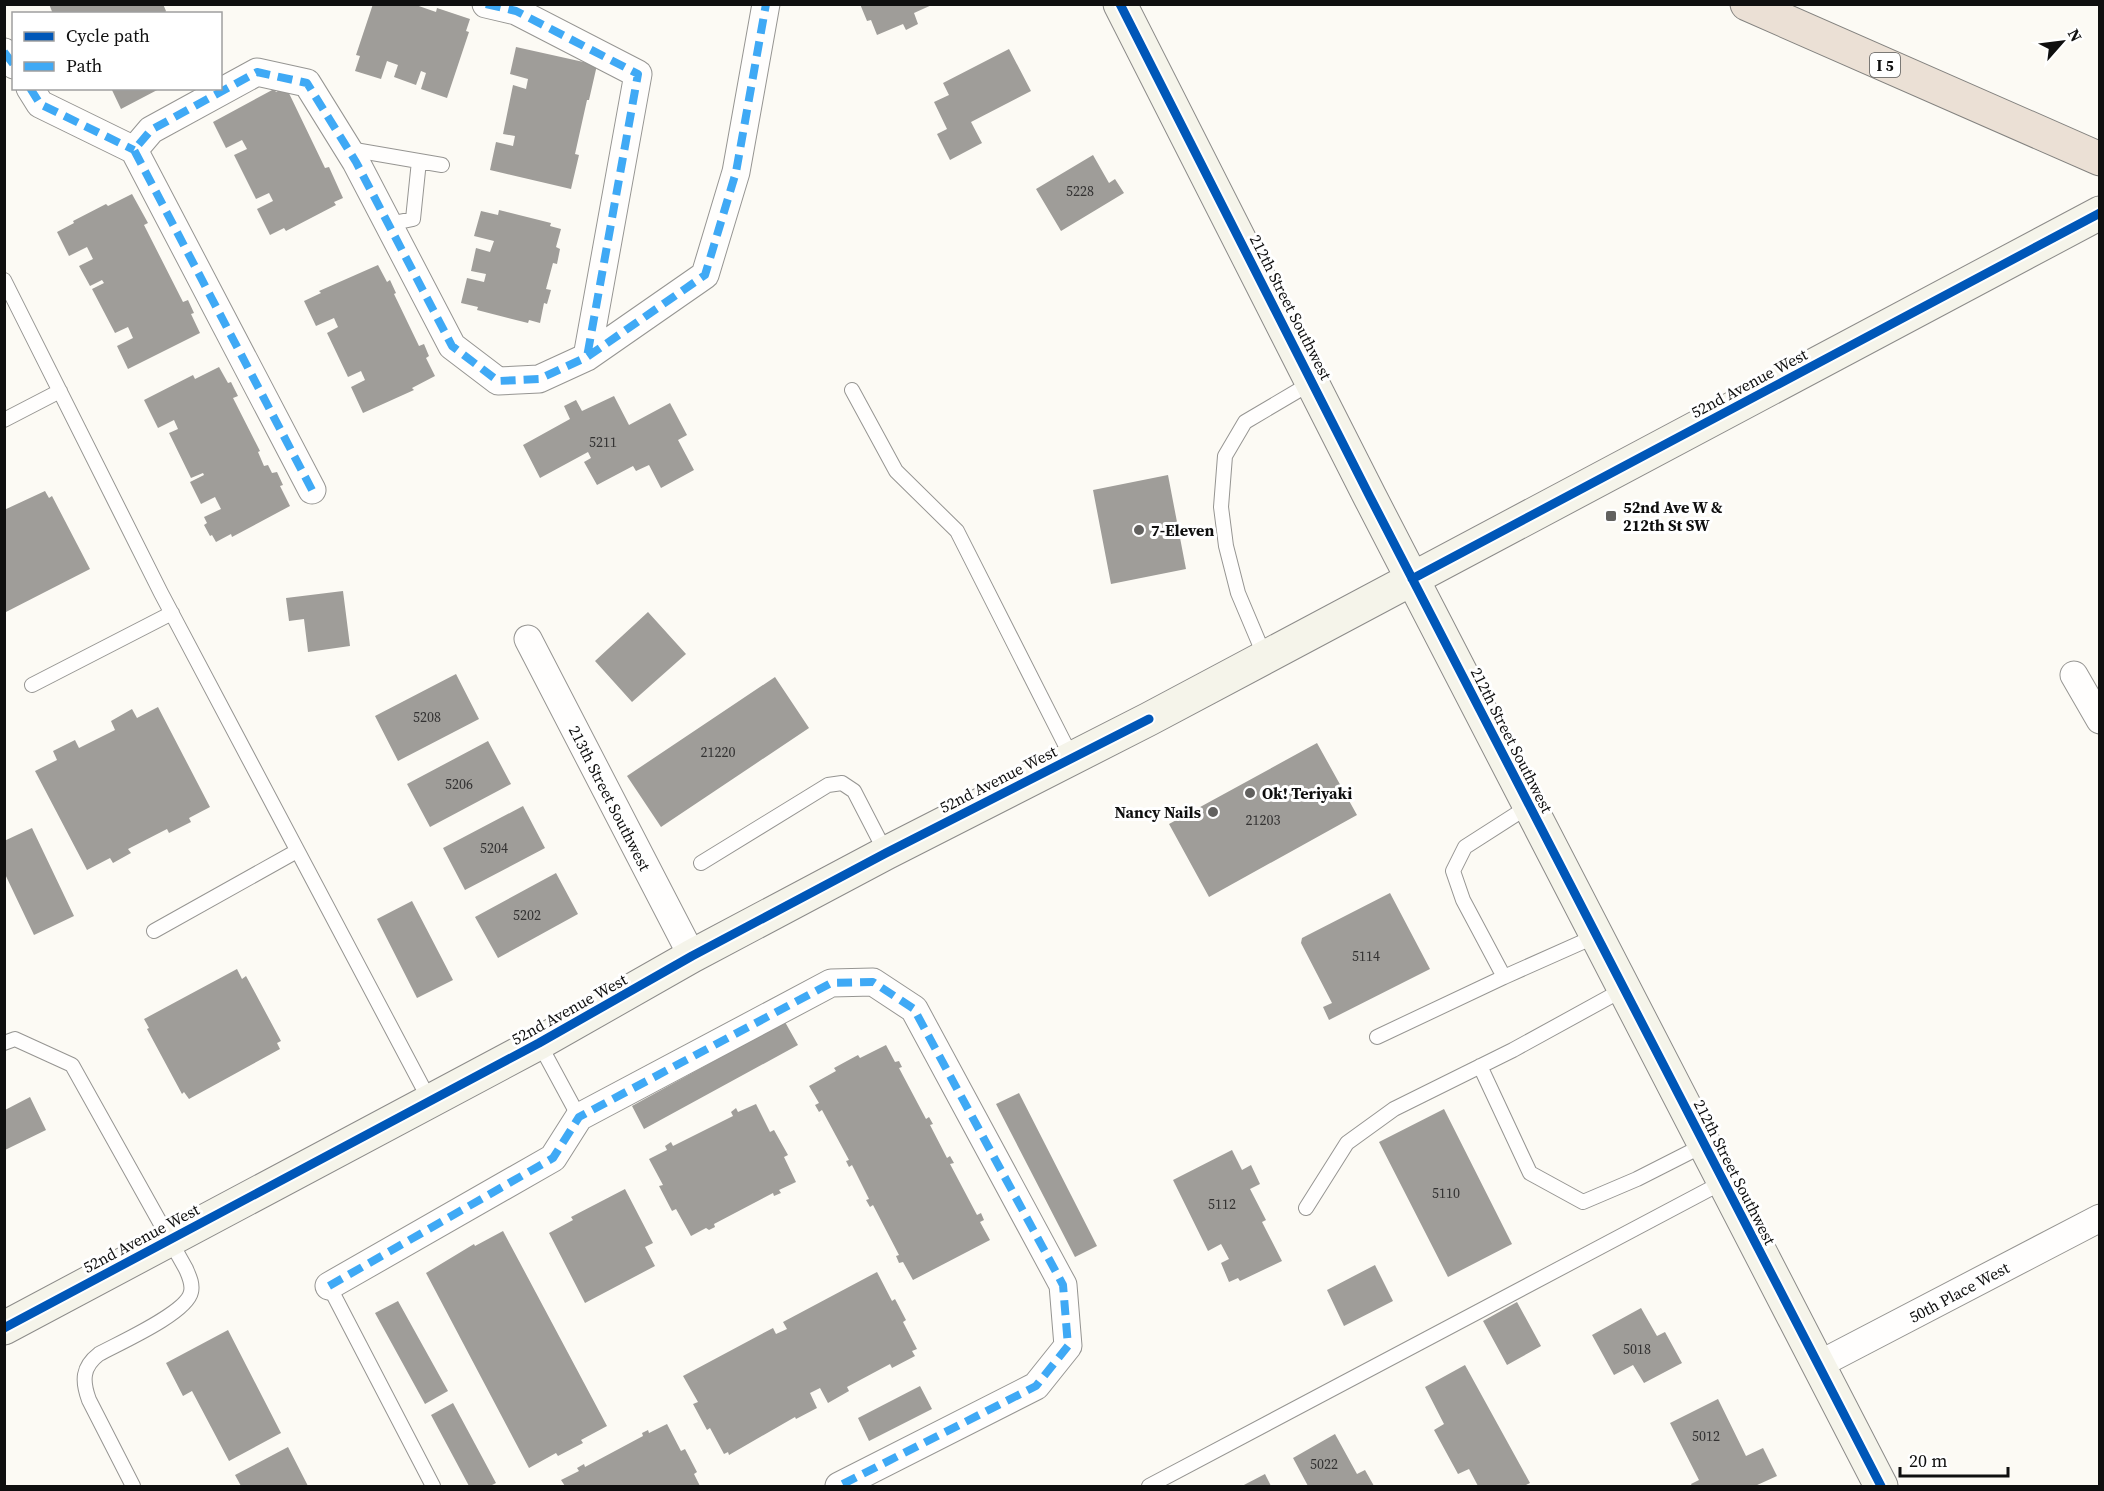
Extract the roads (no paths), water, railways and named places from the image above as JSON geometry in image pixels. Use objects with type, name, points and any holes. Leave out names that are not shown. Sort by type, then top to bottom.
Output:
[{"type":"highway","name":"I 5","points":[[1747,4],[2100,159]]},
{"type":"street","points":[[486,4],[516,11],[638,74],[587,357]]},
{"type":"street","points":[[134,150],[151,130],[257,72],[307,83],[349,150],[452,346],[498,381],[539,379],[587,357],[705,275],[736,172],[765,4]]},
{"type":"street","name":"212th Street Southwest","points":[[1120,4],[1412,579],[1881,1486]]},
{"type":"street","points":[[31,90],[40,104],[134,150],[312,490]]},
{"type":"street","name":"52nd Avenue West","points":[[4,1328],[538,1043],[692,956],[1265,657],[2100,213]]},
{"type":"street","name":"213th Street Southwest","points":[[528,639],[692,956]]},
{"type":"street","points":[[2074,675],[2100,720]]},
{"type":"street","points":[[329,1286],[553,1158],[579,1117],[831,982],[873,982],[914,1009],[1063,1285],[1068,1346],[1036,1386],[839,1486]]},
{"type":"street","name":"50th Place West","points":[[1818,1365],[2100,1218]]},
{"type":"lane","points":[[349,150],[442,165]]},
{"type":"lane","points":[[389,224],[413,219],[419,161]]},
{"type":"lane","points":[[4,280],[172,613],[430,1101]]},
{"type":"lane","points":[[1265,657],[1238,593],[1226,546],[1221,507],[1225,456],[1245,422],[1312,382]]},
{"type":"lane","points":[[852,390],[896,471],[957,531],[1072,758]]},
{"type":"lane","points":[[4,420],[60,391]]},
{"type":"lane","points":[[32,685],[172,613]]},
{"type":"lane","points":[[701,863],[828,785],[842,783],[854,791],[886,853]]},
{"type":"lane","points":[[1504,977],[1463,900],[1453,871],[1465,847],[1529,806]]},
{"type":"lane","points":[[154,931],[297,851]]},
{"type":"lane","points":[[1377,1037],[1596,936]]},
{"type":"lane","points":[[1306,1208],[1347,1143],[1394,1109],[1624,989]]},
{"type":"lane","points":[[4,1043],[15,1039],[72,1065],[191,1281],[192,1290],[189,1298],[178,1310],[91,1360],[84,1375],[88,1400],[133,1486]]},
{"type":"lane","points":[[538,1043],[579,1117]]},
{"type":"lane","points":[[1480,1066],[1530,1173],[1583,1202],[1637,1179],[1704,1145]]},
{"type":"lane","points":[[1149,1486],[1723,1182]]},
{"type":"lane","points":[[329,1286],[433,1486]]},
{"type":"place","name":"52nd Ave W & 212th St SW","points":[[1611,516]]},
{"type":"place","name":"7-Eleven","points":[[1139,530]]},
{"type":"place","name":"Ok! Teriyaki","points":[[1250,793]]},
{"type":"place","name":"Nancy Nails","points":[[1213,812]]}]
